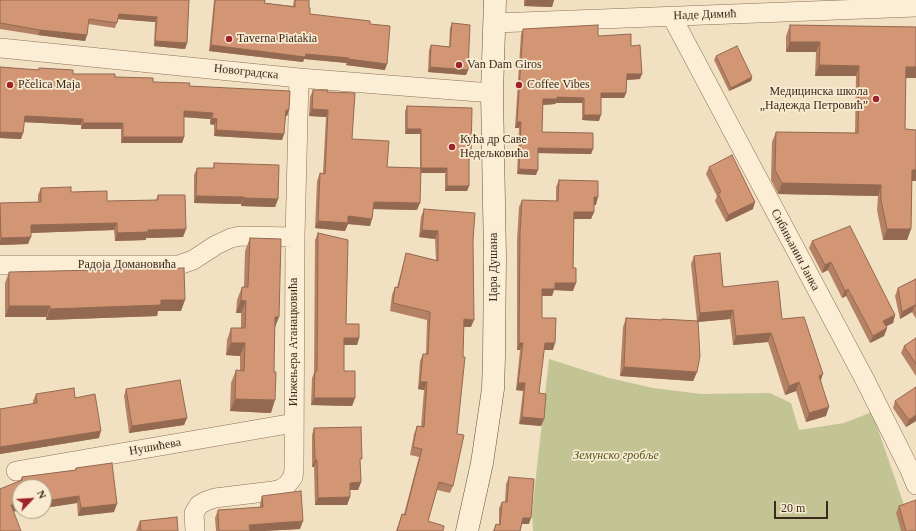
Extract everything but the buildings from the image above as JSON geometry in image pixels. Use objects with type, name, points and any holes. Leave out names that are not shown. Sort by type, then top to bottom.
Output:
[{"type":"main road","name":"Цара Душана","points":[[467,531],[482,463],[493,389],[495,257],[492,93],[495,0]]},
{"type":"street","name":"Наде Димић","points":[[494,23],[916,7]]},
{"type":"street","name":"Сибињанин Јанка","points":[[672,17],[865,380],[913,466],[916,485]]},
{"type":"street","name":"Новоградска","points":[[0,48],[299,78],[492,93]]},
{"type":"street","name":"Инжењера Атанацковића","points":[[195,531],[194,513],[199,505],[206,501],[215,498],[281,489],[287,485],[293,477],[295,237],[299,78]]},
{"type":"street","name":"Радоја Домановића","points":[[0,265],[179,265],[193,260],[216,245],[240,236],[295,237]]},
{"type":"street","name":"Нушићева","points":[[16,471],[294,423]]},
{"type":"green space","name":"Земунско гробље","points":[[549,359],[609,378],[653,388],[701,394],[770,393],[791,403],[799,430],[844,423],[872,412],[913,531],[533,531],[532,512]]},
{"type":"place","name":"Taverna Piatakia","points":[[229,39]]},
{"type":"place","name":"Van Dam Giros","points":[[459,65]]},
{"type":"place","name":"Pčelica Maja","points":[[10,85]]},
{"type":"place","name":"Coffee Vibes","points":[[519,85]]},
{"type":"place","name":"Медицинска школа „Надежда Петровић”","points":[[876,99]]},
{"type":"place","name":"Кућа др Саве Недељковића","points":[[452,147]]}]
